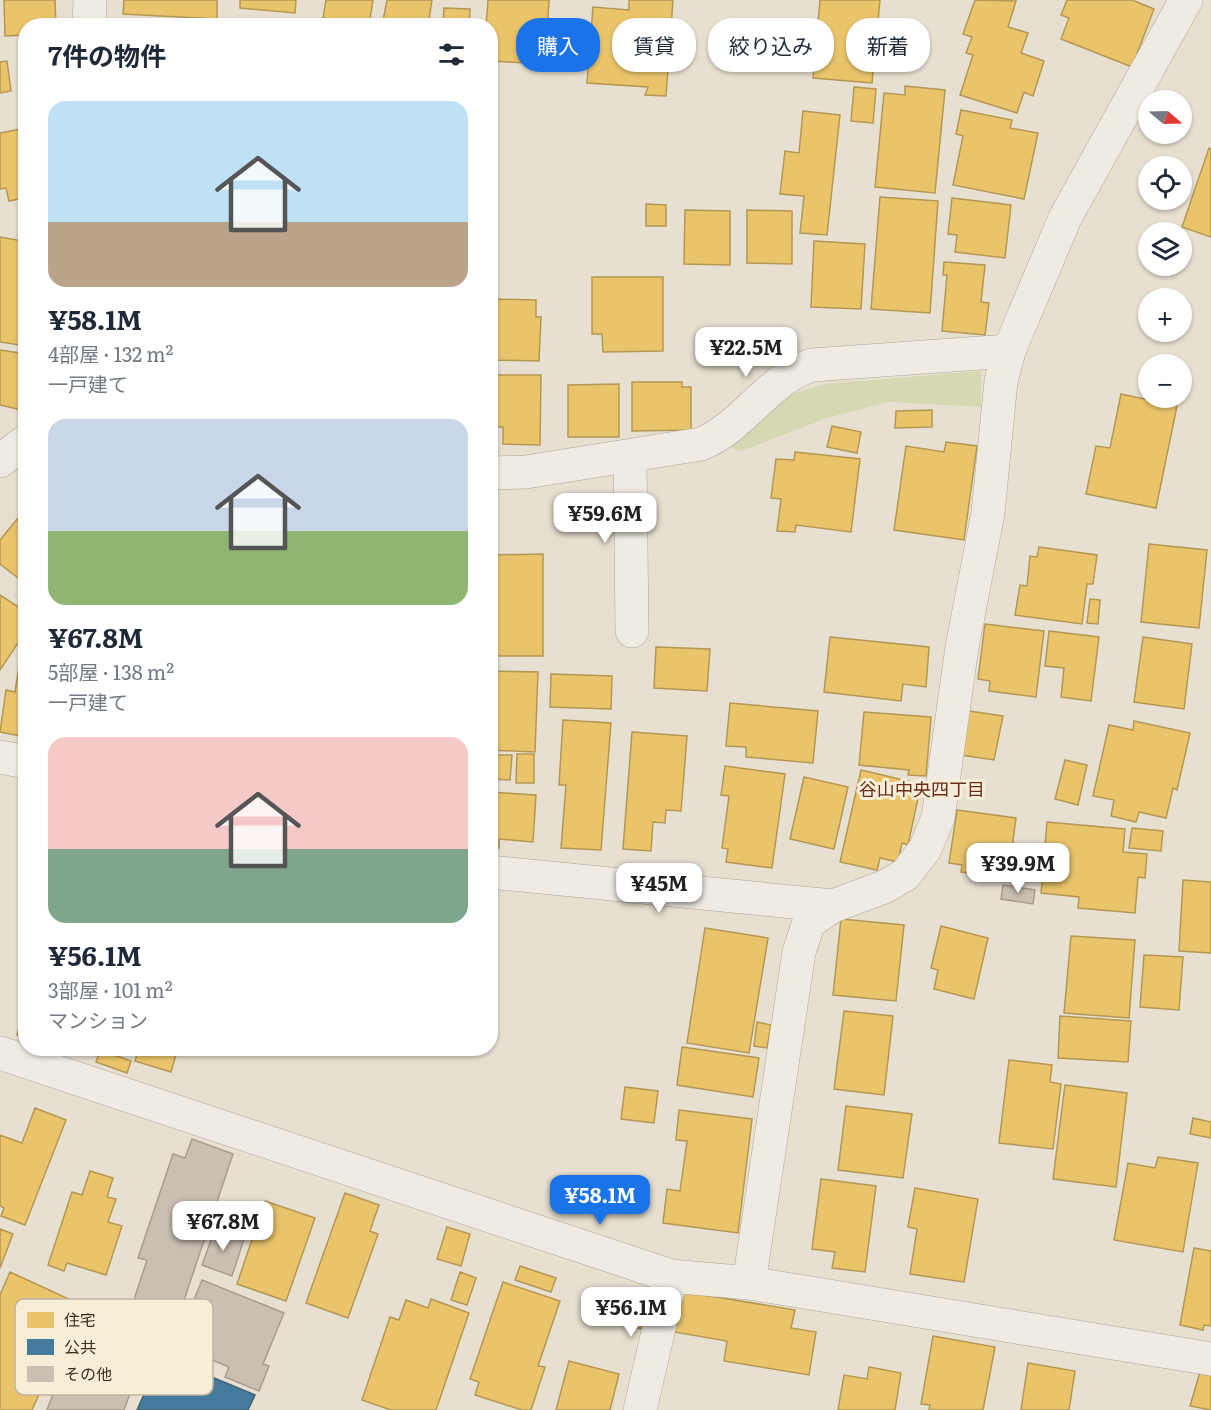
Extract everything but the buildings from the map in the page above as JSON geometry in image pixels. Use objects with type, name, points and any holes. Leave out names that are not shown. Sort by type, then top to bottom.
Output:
[{"type":"street","points":[[89,18],[90,0]]},
{"type":"street","points":[[749,1283],[799,952],[809,922],[833,906],[884,887],[905,875],[924,849],[938,818],[962,647],[988,513],[1001,381],[1009,351],[1065,218],[1186,0]]},
{"type":"street","points":[[498,473],[526,472],[701,444],[716,438],[798,370],[812,365],[1009,351]]},
{"type":"street","points":[[630,456],[632,631]]},
{"type":"street","points":[[0,757],[18,760]]},
{"type":"street","points":[[498,873],[833,906]]},
{"type":"street","points":[[0,1053],[671,1276],[749,1283],[1211,1359]]},
{"type":"street","points":[[640,1410],[671,1276]]},
{"type":"green space","points":[[981,371],[981,407],[888,402],[827,418],[741,451],[727,447],[785,396],[824,384]]},
{"type":"district","name":"谷山中央四丁目","points":[[922,790]]}]
